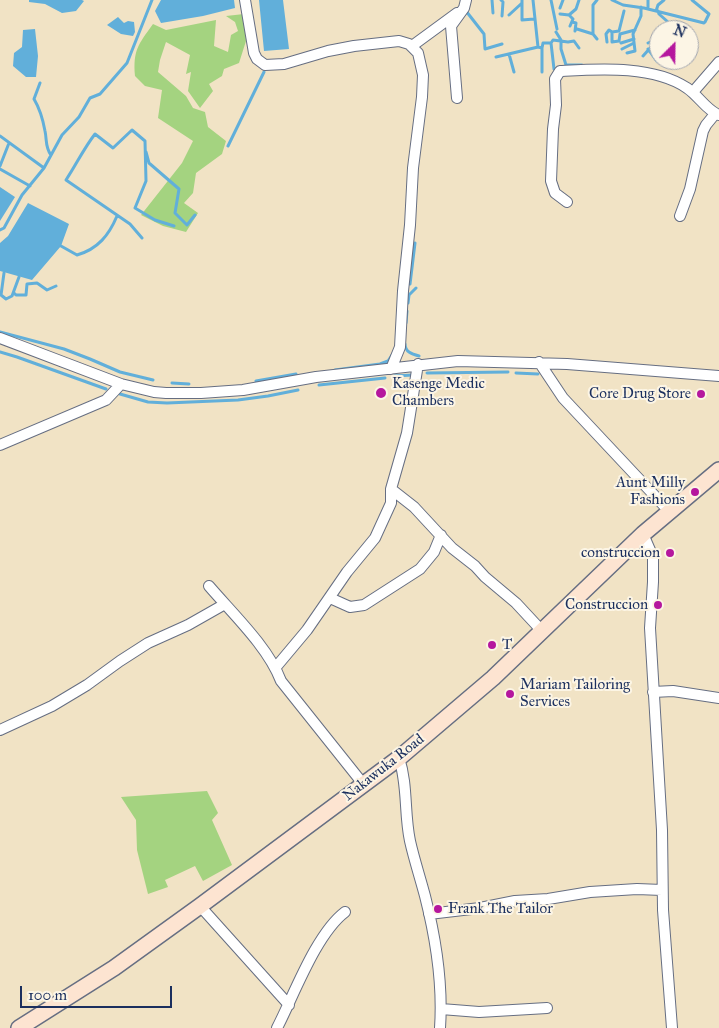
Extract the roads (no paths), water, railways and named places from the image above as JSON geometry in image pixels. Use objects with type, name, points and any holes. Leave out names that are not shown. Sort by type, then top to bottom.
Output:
[{"type":"main road","name":"Nakawuka Road","points":[[26,1026],[114,968],[399,758],[479,690],[643,534],[719,470]]},
{"type":"street","points":[[245,0],[254,53],[257,59],[265,65],[284,64],[328,51],[399,41],[412,46],[418,53],[423,75],[422,97],[413,168],[400,346],[391,369]]},
{"type":"street","points":[[412,46],[465,4]]},
{"type":"street","points":[[457,98],[451,26],[465,4]]},
{"type":"street","points":[[693,92],[719,62]]},
{"type":"street","points":[[567,202],[556,193],[551,181],[556,106],[555,79],[558,73],[560,71],[606,69],[635,71],[676,82],[693,92],[717,115],[706,125],[703,131],[690,189],[680,216]]},
{"type":"street","points":[[0,338],[121,384],[154,392],[201,393],[244,390],[316,377],[458,361],[539,362],[719,376]]},
{"type":"street","points":[[276,667],[307,630],[347,572],[375,538],[391,503],[391,489],[407,433],[414,365],[400,346]]},
{"type":"street","points":[[539,362],[563,398],[669,511]]},
{"type":"street","points":[[0,445],[106,400],[121,384]]},
{"type":"street","points":[[391,489],[414,507],[452,548],[516,603],[542,631]]},
{"type":"street","points":[[643,534],[653,557],[650,628],[662,830],[662,890],[672,1028]]},
{"type":"street","points":[[330,598],[350,608],[364,605],[420,569],[434,552],[441,535]]},
{"type":"street","points":[[209,586],[276,667],[281,681],[364,785]]},
{"type":"street","points":[[0,730],[52,706],[87,685],[148,643],[188,625],[225,604]]},
{"type":"street","points":[[653,692],[673,691],[719,698]]},
{"type":"street","points":[[399,758],[404,770],[406,816],[410,839],[436,947],[441,1010],[440,1028]]},
{"type":"street","points":[[428,914],[590,892],[638,888],[662,890]]},
{"type":"street","points":[[200,906],[289,1005]]},
{"type":"street","points":[[277,1028],[309,962],[334,920],[345,912]]},
{"type":"street","points":[[441,1010],[479,1012],[547,1008]]},
{"type":"water","points":[[29,0],[84,1],[76,11],[62,13],[45,4],[29,2]]},
{"type":"water","points":[[161,0],[234,0],[235,8],[161,23],[155,11]]},
{"type":"water","points":[[259,0],[283,0],[289,49],[264,51]]},
{"type":"water","points":[[118,17],[124,23],[128,21],[134,22],[135,32],[133,36],[121,34],[107,25]]},
{"type":"water","points":[[35,29],[38,56],[36,77],[26,77],[13,66],[14,53],[22,47],[23,30]]},
{"type":"water","points":[[0,187],[15,197],[0,221]]},
{"type":"water","points":[[28,203],[69,224],[61,246],[32,280],[0,271],[0,243],[8,236]]},
{"type":"waterway","points":[[0,230],[4,228],[22,195],[44,168],[62,135],[79,117],[90,98],[100,94],[127,63],[152,0]]},
{"type":"waterway","points":[[492,0],[493,13]]},
{"type":"waterway","points":[[501,0],[503,2],[502,16]]},
{"type":"waterway","points":[[522,0],[522,20],[534,19]]},
{"type":"waterway","points":[[533,0],[538,47],[542,48],[543,43],[551,43],[553,40],[574,41],[579,48]]},
{"type":"waterway","points":[[551,0],[557,29]]},
{"type":"waterway","points":[[560,8],[563,0]]},
{"type":"waterway","points":[[569,15],[576,9],[579,0]]},
{"type":"waterway","points":[[593,34],[593,5],[597,0]]},
{"type":"waterway","points":[[612,0],[623,5],[644,8],[704,23]]},
{"type":"waterway","points":[[648,0],[648,8]]},
{"type":"waterway","points":[[656,11],[658,5],[664,0]]},
{"type":"waterway","points":[[692,0],[709,14],[705,22]]},
{"type":"waterway","points":[[509,15],[522,3]]},
{"type":"waterway","points":[[627,53],[635,51],[633,34],[641,16],[641,7]]},
{"type":"waterway","points":[[466,11],[484,34],[485,49],[502,44]]},
{"type":"waterway","points":[[624,11],[619,31],[612,32],[612,42],[619,41],[620,34],[635,30]]},
{"type":"waterway","points":[[658,11],[666,20]]},
{"type":"waterway","points":[[560,14],[569,15],[573,19],[570,26]]},
{"type":"waterway","points":[[572,22],[576,23],[575,31]]},
{"type":"waterway","points":[[577,29],[593,34],[597,39]]},
{"type":"waterway","points":[[607,42],[606,34],[609,30],[612,32]]},
{"type":"waterway","points":[[556,32],[561,40],[561,49],[566,65],[582,65]]},
{"type":"waterway","points":[[621,43],[634,39]]},
{"type":"waterway","points":[[551,43],[554,69]]},
{"type":"waterway","points":[[622,49],[634,43]]},
{"type":"waterway","points":[[496,57],[538,47]]},
{"type":"waterway","points":[[542,48],[542,72]]},
{"type":"waterway","points":[[643,56],[649,49]]},
{"type":"waterway","points":[[509,54],[514,72]]},
{"type":"waterway","points":[[228,146],[264,72]]},
{"type":"waterway","points":[[40,83],[34,99],[41,115],[47,146],[51,155]]},
{"type":"waterway","points":[[142,238],[130,224],[66,180],[95,134],[113,148],[132,130],[145,141],[146,181],[135,208],[155,220],[174,226]]},
{"type":"waterway","points":[[0,136],[44,168]]},
{"type":"waterway","points":[[0,166],[9,143]]},
{"type":"waterway","points":[[146,152],[149,163],[179,189],[175,213],[187,225],[195,215]]},
{"type":"waterway","points":[[0,169],[30,186]]},
{"type":"waterway","points":[[61,246],[77,255],[91,249],[106,235],[117,216]]},
{"type":"waterway","points":[[410,284],[415,243]]},
{"type":"waterway","points":[[4,273],[1,295],[6,299],[12,296],[19,277]]},
{"type":"waterway","points":[[14,293],[16,295],[26,295],[27,284],[37,283],[47,290],[56,286]]},
{"type":"waterway","points":[[408,303],[409,295],[416,288]]},
{"type":"waterway","points":[[406,323],[407,311]]},
{"type":"waterway","points":[[0,332],[64,349],[120,372],[153,380]]},
{"type":"waterway","points":[[405,344],[408,351],[419,356]]},
{"type":"waterway","points":[[0,352],[106,389]]},
{"type":"waterway","points":[[335,370],[380,364],[388,361],[392,355]]},
{"type":"waterway","points":[[427,373],[508,372]]},
{"type":"waterway","points":[[516,373],[538,374]]},
{"type":"waterway","points":[[256,381],[296,374]]},
{"type":"waterway","points":[[394,376],[413,375]]},
{"type":"waterway","points":[[319,385],[385,378]]},
{"type":"waterway","points":[[172,383],[189,384]]},
{"type":"waterway","points":[[120,394],[148,402],[167,403],[238,400],[298,390]]},
{"type":"place","name":"Kasenge Medic Chambers","points":[[381,393]]},
{"type":"place","name":"Core Drug Store","points":[[701,394]]},
{"type":"place","name":"Aunt Milly Fashions","points":[[695,492]]},
{"type":"place","name":"construccion","points":[[670,553]]},
{"type":"place","name":"Construccion","points":[[658,605]]},
{"type":"place","name":"T","points":[[492,645]]},
{"type":"place","name":"Mariam Tailoring Services","points":[[510,694]]},
{"type":"place","name":"Frank The Tailor","points":[[438,909]]}]
